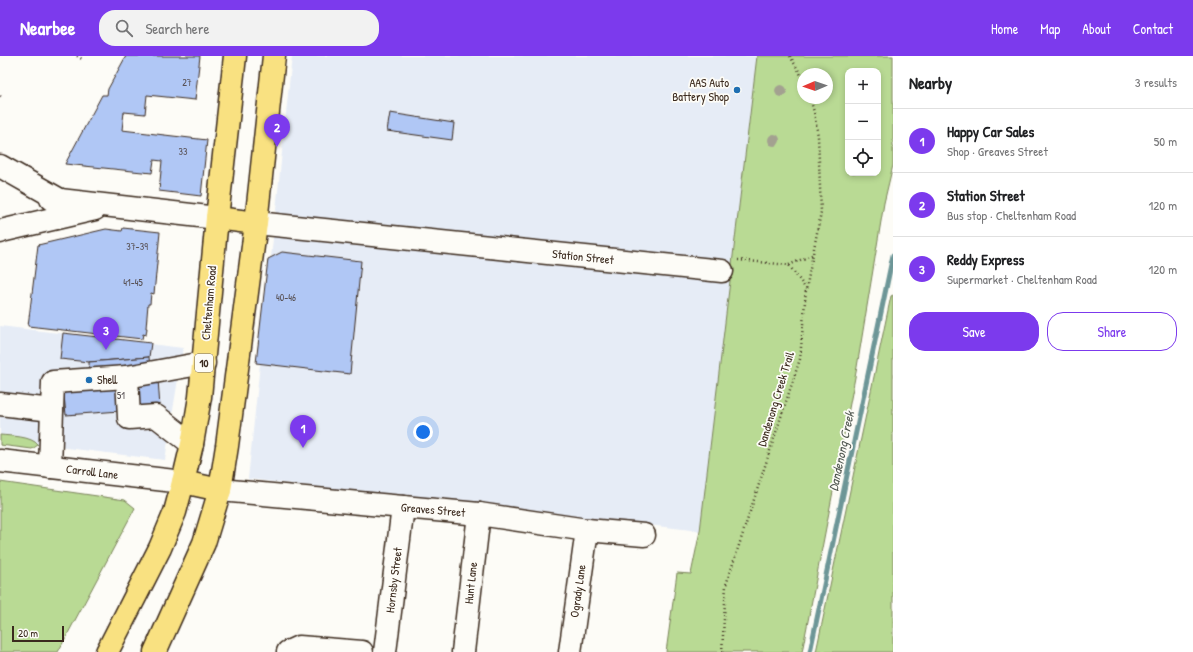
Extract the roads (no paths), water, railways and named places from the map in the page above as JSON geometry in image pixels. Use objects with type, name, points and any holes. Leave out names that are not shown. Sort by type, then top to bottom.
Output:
[{"type":"main road","name":"Cheltenham Road","points":[[107,652],[160,548],[175,512],[192,444],[204,363],[217,218],[235,56]]},
{"type":"main road","points":[[155,652],[204,543],[220,490],[228,446],[256,223],[274,56]]},
{"type":"main road","name":"Station Street","points":[[217,218],[256,223]]},
{"type":"main road","points":[[183,482],[220,490]]},
{"type":"street","name":"Station Street","points":[[0,166],[56,199],[217,218]]},
{"type":"street","name":"Station Street","points":[[0,232],[110,206]]},
{"type":"street","name":"Station Street","points":[[256,223],[722,271]]},
{"type":"street","points":[[50,467],[53,382],[127,377],[204,363]]},
{"type":"street","points":[[127,377],[129,418],[156,416],[192,444]]},
{"type":"street","points":[[0,404],[52,410]]},
{"type":"street","name":"Carroll Lane","points":[[0,461],[183,482]]},
{"type":"street","name":"Greaves Street","points":[[220,490],[479,514],[587,530],[644,535]]},
{"type":"street","name":"Hornsby Street","points":[[384,652],[403,507]]},
{"type":"street","name":"Hunt Lane","points":[[463,652],[479,514]]},
{"type":"street","name":"Ogrady Lane","points":[[570,652],[587,530]]},
{"type":"street","points":[[288,652],[299,646],[362,652]]},
{"type":"waterway","name":"Dandenong Creek","points":[[810,652],[893,255]]},
{"type":"place","name":"AAS Auto Battery Shop","points":[[737,90]]},
{"type":"place","name":"Station Street","points":[[277,147]]},
{"type":"place","name":"Reddy Express","points":[[106,350]]},
{"type":"place","name":"Shell","points":[[89,380]]},
{"type":"place","name":"Happy Car Sales","points":[[303,448]]}]
